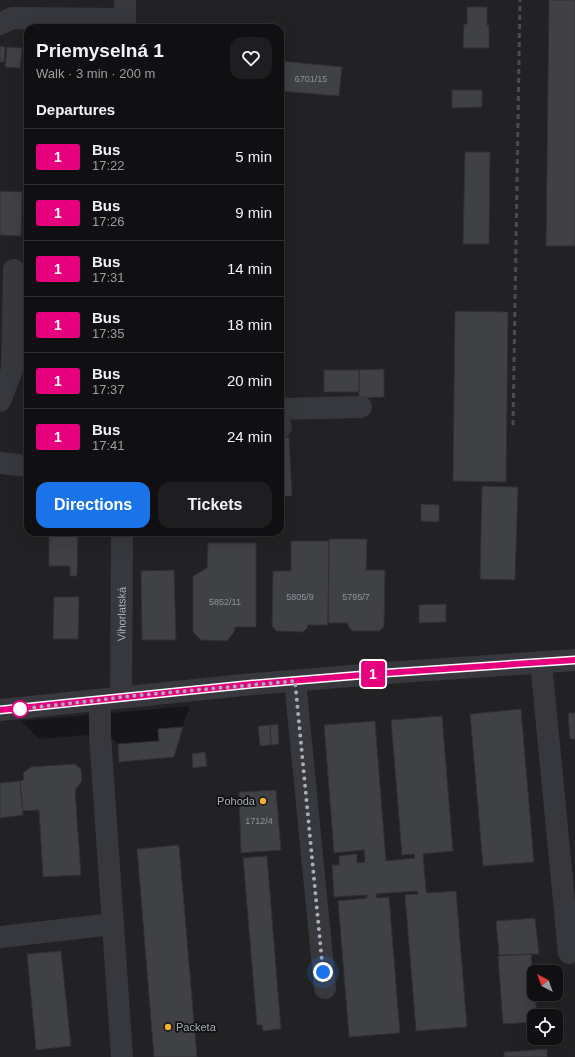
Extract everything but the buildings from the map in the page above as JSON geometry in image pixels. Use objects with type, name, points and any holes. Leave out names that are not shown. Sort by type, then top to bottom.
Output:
[{"type":"street","points":[[0,24],[12,18],[125,16]]},
{"type":"street","points":[[0,401],[12,370],[14,270]]},
{"type":"street","points":[[284,420],[361,407]]},
{"type":"street","points":[[0,463],[24,466]]},
{"type":"street","name":"Vihorlatská","points":[[122,536],[111,699],[100,735],[122,1057]]},
{"type":"street","points":[[0,710],[386,673],[575,660]]},
{"type":"street","points":[[541,662],[569,953]]},
{"type":"street","points":[[295,681],[325,988]]},
{"type":"street","points":[[0,937],[113,924]]},
{"type":"shaded area","points":[[0,0],[575,0],[575,1057],[0,1057]],"holes":[[[190,706],[183,726],[158,729],[159,741],[118,744],[108,735],[39,739],[21,721]]]},
{"type":"railway","points":[[513,425],[520,0]]},
{"type":"bus line","name":"1","points":[[0,710],[24,709],[121,697],[253,684],[575,660]]},
{"type":"place","name":"Pohoda","points":[[263,801]]},
{"type":"place","name":"Packeta","points":[[168,1027]]},
{"type":"route","points":[[20,709],[121,697],[295,681],[323,972]]}]
